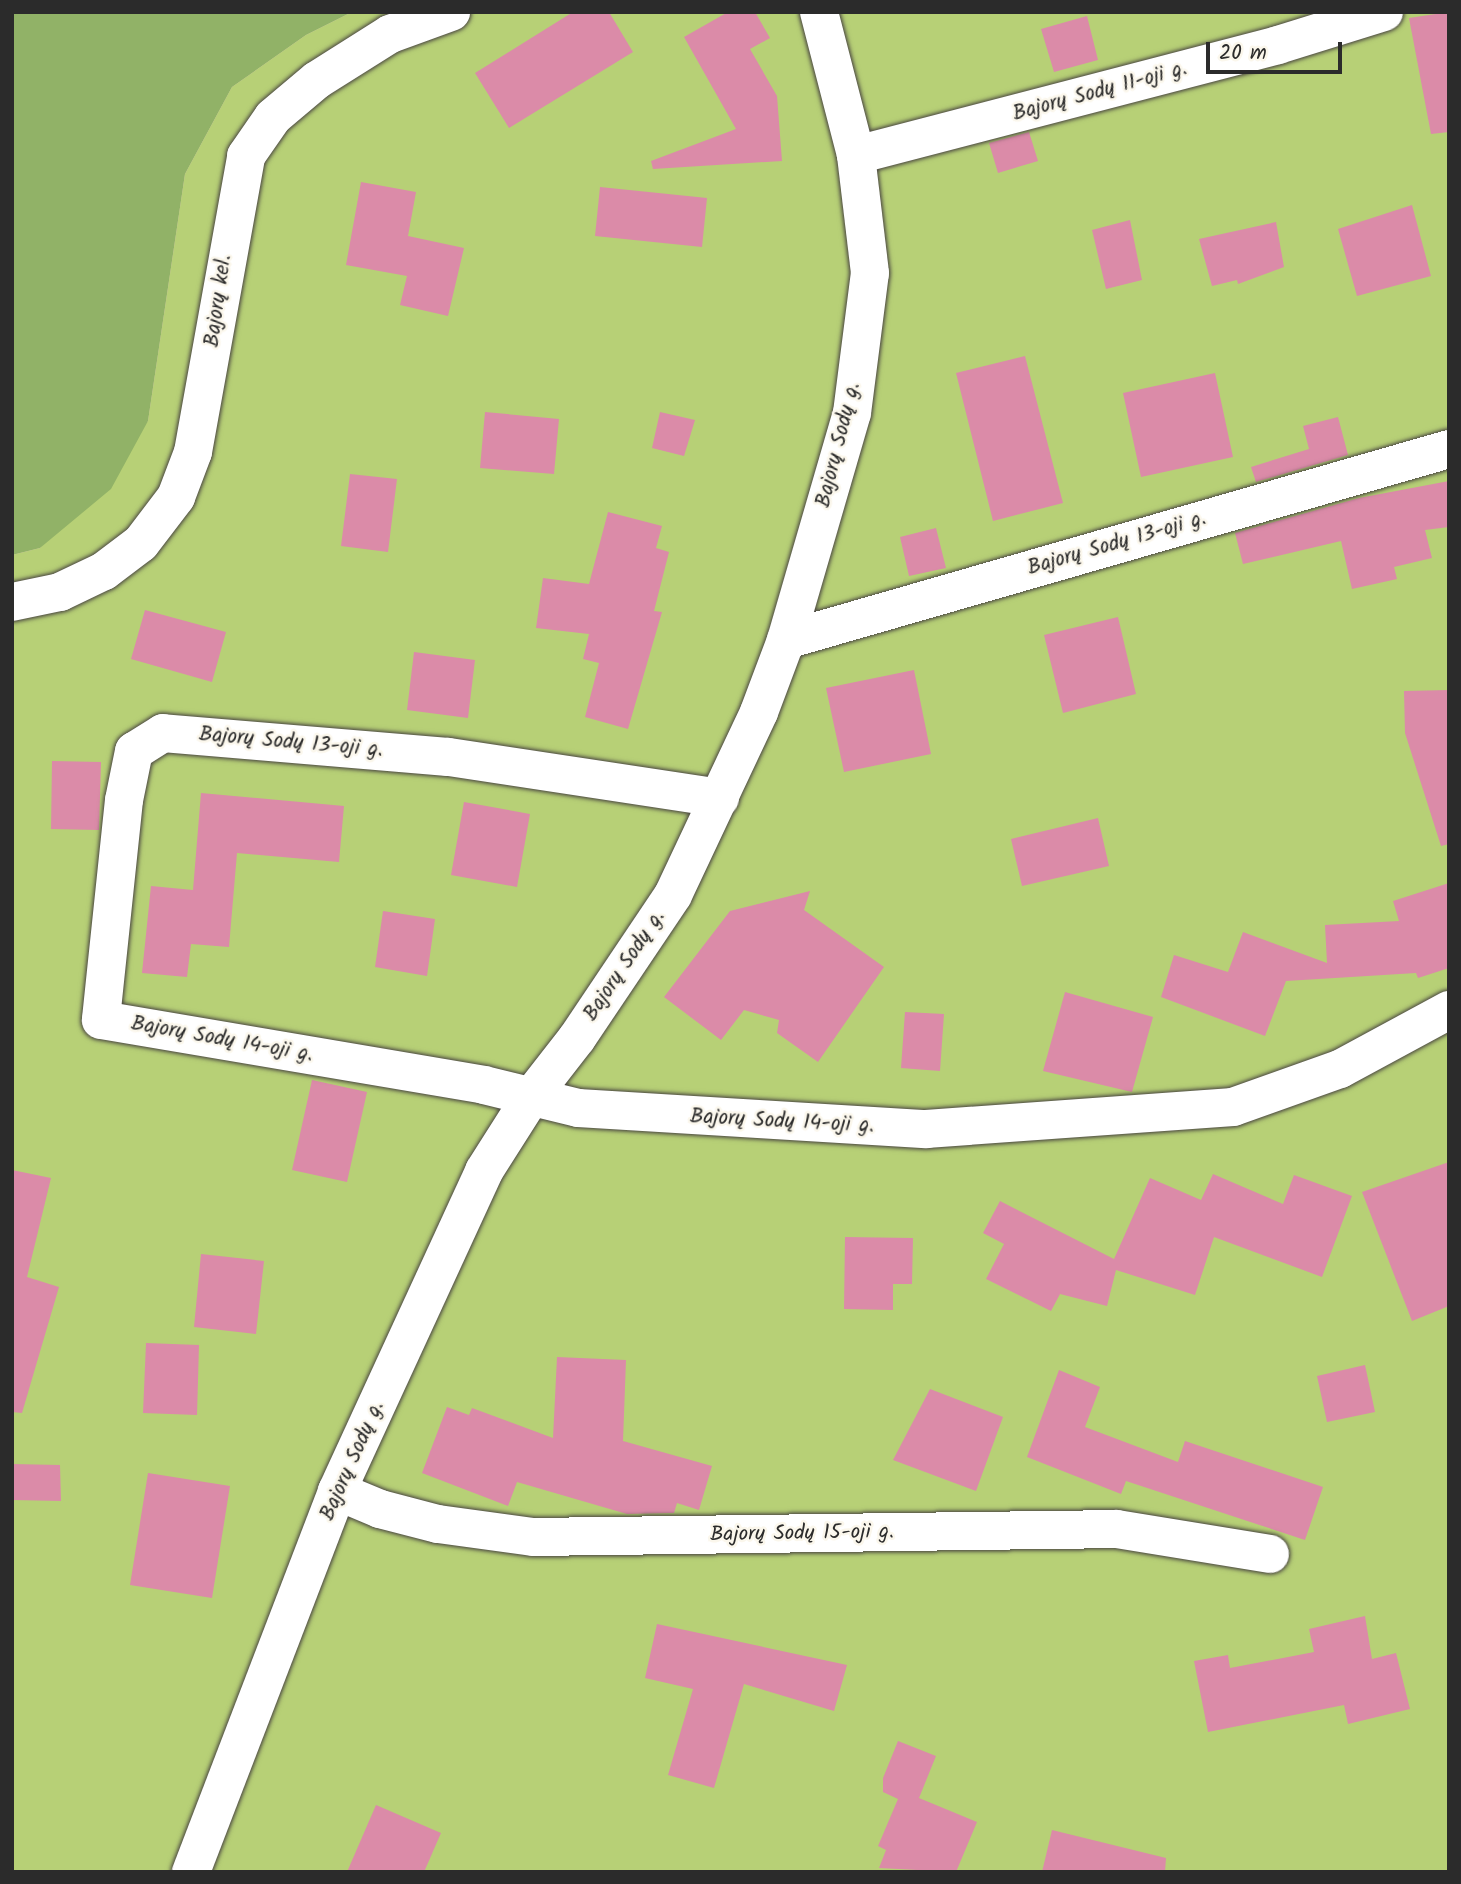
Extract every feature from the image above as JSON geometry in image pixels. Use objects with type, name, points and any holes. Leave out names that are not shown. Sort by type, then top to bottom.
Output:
[{"type":"street","name":"Bajorų kel.","points":[[12,602],[60,592],[104,571],[141,543],[176,497],[194,452],[246,156],[273,117],[317,80],[390,34],[451,12]]},
{"type":"street","name":"Bajorų Sodų g.","points":[[191,1872],[337,1491],[484,1171],[531,1097],[577,1038],[673,895],[720,798],[786,640],[852,413],[870,273],[856,155],[819,12]]},
{"type":"street","name":"Bajorų Sodų 11-oji g.","points":[[856,155],[1278,45],[1384,12]]},
{"type":"street","name":"Bajorų Sodų 13-oji g.","points":[[786,640],[1449,449]]},
{"type":"street","name":"Bajorų Sodų 13-oji g.","points":[[101,1020],[124,800],[134,751],[163,733],[449,757],[720,798]]},
{"type":"street","name":"Bajorų Sodų 14-oji g.","points":[[101,1020],[628,1115],[926,1129],[1233,1107],[1340,1069],[1449,1010]]},
{"type":"street","name":"Bajorų Sodų 15-oji g.","points":[[337,1491],[380,1509],[438,1524],[533,1537],[1117,1529],[1270,1554]]},
{"type":"green space","points":[[12,12],[352,12],[306,35],[232,87],[185,174],[148,421],[111,489],[40,548],[12,555]]},
{"type":"green space","points":[[352,12],[1449,12],[1449,1872],[12,1872],[12,555],[40,548],[148,421],[185,174],[232,87],[306,35]]},
{"type":"building","points":[[573,12],[609,12],[633,52],[509,128],[475,73]]},
{"type":"building","points":[[728,12],[755,12],[770,38],[750,49],[777,96],[782,161],[653,169],[651,161],[736,129],[684,37]]},
{"type":"building","points":[[1449,12],[1449,132],[1431,134],[1409,18]]},
{"type":"building","points":[[1087,16],[1098,60],[1054,72],[1041,29]]},
{"type":"building","points":[[1029,132],[1038,161],[998,173],[989,143]]},
{"type":"building","points":[[361,182],[416,192],[408,236],[464,248],[448,316],[400,305],[407,276],[346,265]]},
{"type":"building","points":[[600,187],[707,198],[702,247],[595,236]]},
{"type":"building","points":[[1412,205],[1431,276],[1357,296],[1338,229]]},
{"type":"building","points":[[1130,220],[1142,280],[1106,289],[1092,230]]},
{"type":"building","points":[[1276,222],[1284,267],[1238,284],[1237,280],[1212,286],[1199,239]]},
{"type":"building","points":[[1025,356],[1063,503],[993,521],[956,373]]},
{"type":"building","points":[[1215,373],[1233,457],[1141,477],[1123,393]]},
{"type":"building","points":[[485,412],[559,419],[554,474],[480,468]]},
{"type":"building","points":[[660,412],[695,420],[684,456],[652,448]]},
{"type":"building","points":[[1338,417],[1348,455],[1256,482],[1251,467],[1309,449],[1303,426]]},
{"type":"building","points":[[350,474],[397,479],[388,552],[341,546]]},
{"type":"building","points":[[1449,481],[1449,527],[1425,530],[1432,558],[1394,567],[1397,579],[1352,589],[1341,541],[1243,564],[1235,533],[1359,498]]},
{"type":"building","points":[[608,512],[662,526],[656,548],[669,552],[654,611],[662,612],[628,729],[585,717],[599,663],[583,659],[589,634],[536,628],[543,578],[589,584]]},
{"type":"building","points":[[936,528],[946,568],[909,576],[900,537]]},
{"type":"building","points":[[145,610],[226,632],[212,682],[131,659]]},
{"type":"building","points":[[1118,617],[1136,694],[1063,713],[1044,635]]},
{"type":"building","points":[[414,652],[475,660],[468,718],[407,710]]},
{"type":"building","points":[[914,670],[931,754],[844,772],[826,688]]},
{"type":"building","points":[[1449,690],[1449,844],[1441,846],[1405,733],[1404,691]]},
{"type":"building","points":[[52,761],[101,762],[99,830],[51,829]]},
{"type":"building","points":[[201,793],[344,806],[339,862],[237,853],[229,947],[191,944],[187,977],[142,973],[151,886],[193,890]]},
{"type":"building","points":[[464,802],[530,814],[517,887],[451,875]]},
{"type":"building","points":[[1098,818],[1109,866],[1022,886],[1011,839]]},
{"type":"building","points":[[1449,883],[1449,968],[1418,978],[1416,973],[1286,981],[1265,1036],[1161,997],[1174,955],[1228,972],[1243,932],[1327,963],[1325,925],[1399,921],[1393,901]]},
{"type":"building","points":[[810,891],[804,910],[884,967],[818,1062],[777,1033],[779,1020],[744,1010],[721,1040],[664,997],[730,911]]},
{"type":"building","points":[[383,911],[435,919],[427,976],[375,967]]},
{"type":"building","points":[[1065,992],[1153,1017],[1132,1092],[1043,1071]]},
{"type":"building","points":[[905,1012],[944,1014],[940,1071],[901,1068]]},
{"type":"building","points":[[312,1080],[367,1092],[347,1182],[292,1170]]},
{"type":"building","points":[[1449,1162],[1449,1306],[1412,1321],[1362,1192]]},
{"type":"building","points":[[12,1170],[51,1178],[27,1277],[59,1287],[22,1413],[12,1412]]},
{"type":"building","points":[[1213,1174],[1283,1204],[1294,1175],[1352,1196],[1322,1277],[1214,1237],[1195,1295],[1116,1270],[1107,1306],[1060,1294],[1051,1311],[986,1279],[1004,1244],[983,1233],[1000,1201],[1114,1259],[1150,1178],[1201,1200]]},
{"type":"building","points":[[845,1237],[913,1238],[912,1284],[893,1284],[893,1310],[844,1309]]},
{"type":"building","points":[[201,1254],[264,1261],[256,1334],[194,1327]]},
{"type":"building","points":[[146,1343],[199,1345],[197,1415],[143,1413]]},
{"type":"building","points":[[557,1357],[626,1360],[623,1441],[712,1466],[699,1510],[677,1503],[674,1513],[627,1514],[517,1482],[508,1506],[422,1473],[447,1407],[469,1415],[472,1408],[553,1438]]},
{"type":"building","points":[[1365,1365],[1375,1412],[1327,1422],[1317,1376]]},
{"type":"building","points":[[1059,1370],[1100,1387],[1085,1427],[1178,1462],[1185,1441],[1323,1487],[1305,1540],[1126,1481],[1121,1494],[1027,1457]]},
{"type":"building","points":[[930,1389],[1003,1417],[976,1491],[893,1460]]},
{"type":"building","points":[[12,1464],[60,1465],[61,1501],[12,1500]]},
{"type":"building","points":[[148,1473],[230,1486],[212,1598],[130,1585]]},
{"type":"building","points":[[1365,1616],[1372,1659],[1396,1653],[1410,1709],[1348,1724],[1344,1705],[1208,1732],[1194,1661],[1228,1655],[1230,1668],[1314,1652],[1309,1629]]},
{"type":"building","points":[[657,1624],[847,1665],[834,1711],[744,1684],[714,1788],[668,1775],[693,1689],[645,1678]]},
{"type":"building","points":[[898,1741],[936,1756],[919,1798],[977,1822],[956,1872],[879,1868],[886,1850],[878,1846],[898,1799],[883,1792],[883,1778]]},
{"type":"building","points":[[376,1805],[441,1833],[424,1872],[347,1872]]},
{"type":"building","points":[[1052,1830],[1166,1858],[1165,1872],[1042,1872]]}]
